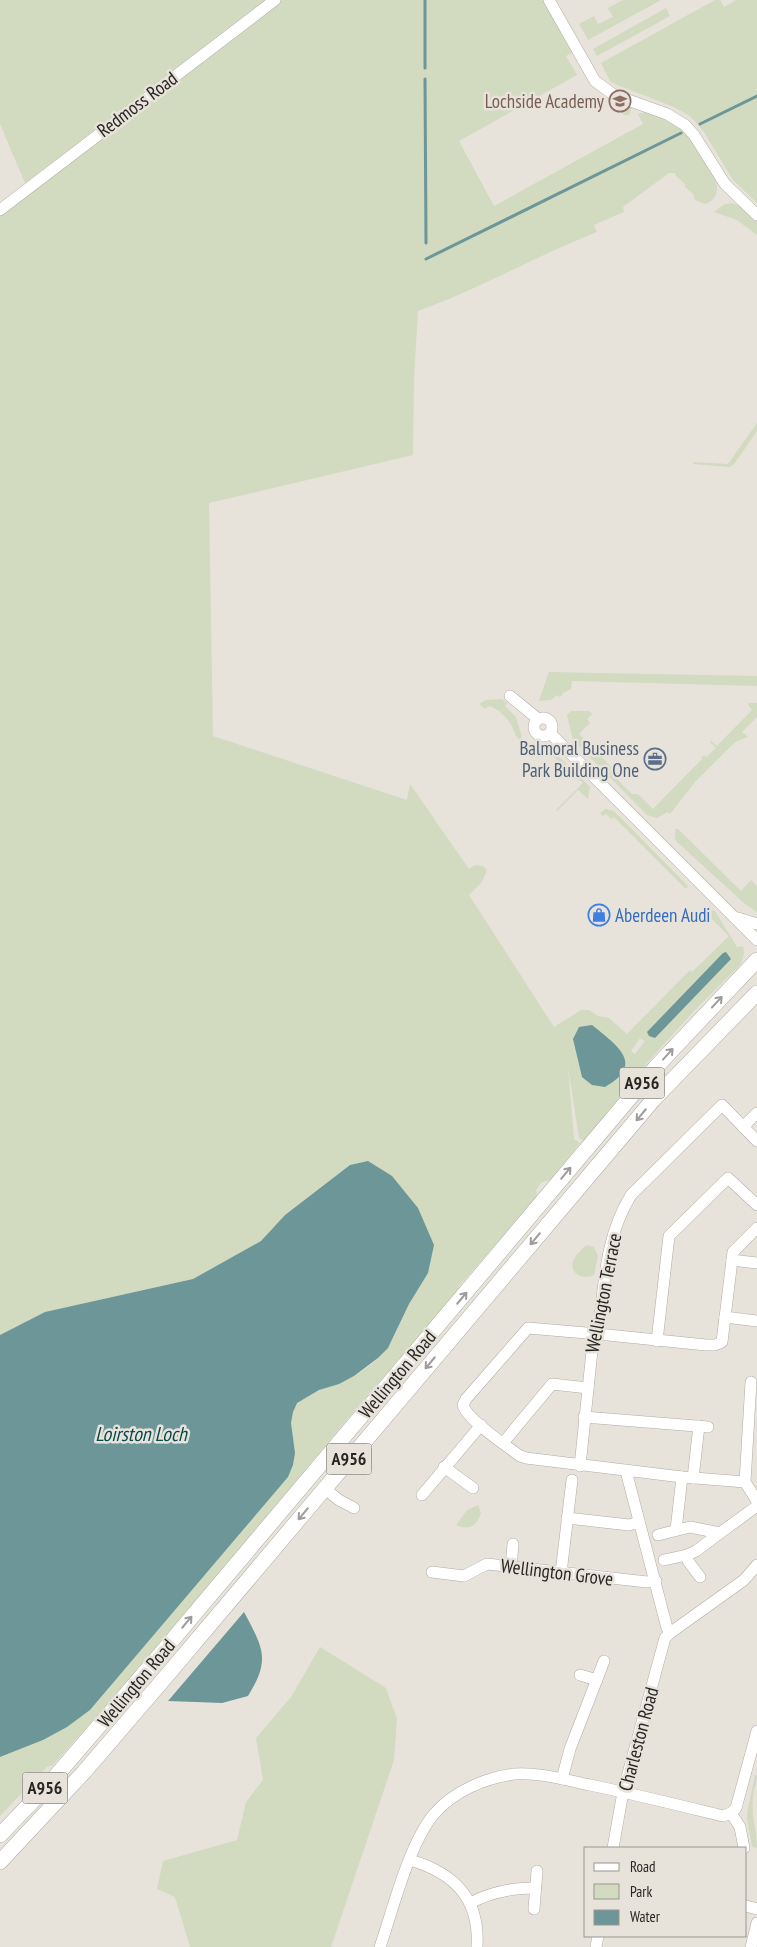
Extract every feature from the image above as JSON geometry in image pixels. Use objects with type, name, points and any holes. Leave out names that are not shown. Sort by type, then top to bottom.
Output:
[{"type":"main road","name":"Wellington Road","points":[[0,1835],[49,1784],[148,1670],[655,1068],[757,960]]},
{"type":"main road","name":"Wellington Road","points":[[0,1862],[84,1772],[653,1100],[757,993]]},
{"type":"street","name":"Redmoss Road","points":[[0,210],[275,0]]},
{"type":"street","points":[[549,0],[595,81],[614,94],[667,114],[685,125],[694,135],[725,184],[757,215]]},
{"type":"street","points":[[510,696],[538,719],[534,726],[536,734],[543,736],[550,733],[757,940]]},
{"type":"street","points":[[736,918],[757,924]]},
{"type":"street","name":"Wellington Terrace","points":[[580,1466],[593,1341],[598,1334],[609,1247],[621,1212],[631,1196],[722,1105],[757,1141]]},
{"type":"street","points":[[743,1127],[757,1113]]},
{"type":"street","points":[[657,1340],[669,1236],[728,1178],[757,1205]]},
{"type":"street","points":[[745,1482],[687,1478],[526,1458],[502,1443],[465,1411],[463,1405],[466,1399],[528,1328],[714,1345],[722,1342],[733,1252],[757,1228]]},
{"type":"street","points":[[732,1260],[757,1263]]},
{"type":"street","points":[[725,1317],[757,1321]]},
{"type":"street","points":[[751,1382],[745,1482],[757,1501]]},
{"type":"street","points":[[502,1443],[552,1384],[588,1388]]},
{"type":"street","points":[[584,1417],[703,1427],[687,1478],[676,1530]]},
{"type":"street","points":[[422,1495],[481,1425]]},
{"type":"street","points":[[444,1467],[473,1488]]},
{"type":"street","points":[[626,1471],[667,1628],[670,1632],[744,1580],[757,1565]]},
{"type":"street","points":[[561,1572],[572,1480]]},
{"type":"street","points":[[324,1488],[339,1500],[354,1508]]},
{"type":"street","points":[[664,1560],[696,1551],[757,1506]]},
{"type":"street","points":[[567,1518],[629,1525],[639,1522]]},
{"type":"street","points":[[658,1535],[690,1527],[720,1533]]},
{"type":"street","points":[[511,1566],[513,1544]]},
{"type":"street","points":[[687,1555],[688,1561],[700,1577]]},
{"type":"street","name":"Wellington Grove","points":[[432,1572],[464,1576],[487,1564],[647,1582],[656,1581]]},
{"type":"street","points":[[744,1580],[757,1577]]},
{"type":"street","name":"Charleston Road","points":[[613,1847],[623,1792],[665,1638],[670,1632]]},
{"type":"street","points":[[562,1779],[570,1749],[604,1661]]},
{"type":"street","points":[[580,1675],[597,1680]]},
{"type":"street","points":[[380,1947],[420,1835],[434,1814],[458,1794],[486,1780],[514,1774],[526,1774],[562,1779],[623,1792],[723,1816],[731,1814],[736,1808],[752,1766],[757,1731]]},
{"type":"street","points":[[731,1814],[740,1826],[744,1847]]},
{"type":"street","points":[[410,1860],[438,1870],[454,1883],[470,1903],[476,1921],[477,1947]]},
{"type":"street","points":[[534,1909],[534,1888],[537,1871]]},
{"type":"street","points":[[470,1903],[500,1891],[534,1888]]},
{"type":"street","points":[[751,1947],[757,1923]]},
{"type":"green space","points":[[0,0],[266,0],[25,183],[0,124]]},
{"type":"green space","points":[[282,0],[543,0],[572,53],[566,56],[577,75],[459,141],[494,206],[643,124],[638,114],[645,112],[666,118],[685,131],[715,179],[716,194],[712,200],[705,204],[695,200],[693,194],[685,187],[685,184],[675,173],[669,173],[623,207],[624,212],[594,225],[597,232],[463,293],[418,311],[414,378],[413,455],[209,503],[213,736],[407,800],[410,784],[469,869],[475,865],[483,866],[487,870],[482,882],[469,895],[554,1027],[581,1010],[589,1010],[598,1016],[609,1018],[627,1034],[690,970],[692,972],[729,936],[703,910],[705,909],[715,911],[737,947],[743,946],[744,955],[741,964],[694,1011],[648,1062],[584,1141],[579,1138],[568,1067],[574,1139],[580,1143],[550,1180],[542,1182],[536,1190],[535,1200],[458,1287],[460,1288],[344,1423],[153,1653],[53,1765],[47,1767],[0,1816],[0,1757],[43,1740],[90,1710],[288,1477],[294,1458],[291,1428],[293,1408],[310,1394],[356,1375],[385,1351],[408,1306],[428,1273],[368,1162],[350,1165],[285,1215],[261,1241],[193,1279],[45,1312],[0,1335],[0,215]],"holes":[[[640,1038],[645,1041],[635,1054],[631,1051]]]},
{"type":"green space","points":[[623,0],[661,0],[588,40],[579,24],[594,16],[598,24],[613,17],[608,8]]},
{"type":"green space","points":[[715,0],[720,0],[724,7],[736,0],[757,0],[757,203],[733,180],[704,132],[691,117],[674,107],[610,81],[601,63]]},
{"type":"green space","points":[[666,8],[670,16],[597,56],[593,49]]},
{"type":"green space","points":[[615,101],[632,107],[629,115],[624,115],[620,108],[614,112],[610,103]]},
{"type":"green space","points":[[732,203],[740,206],[757,220],[757,235],[737,220],[714,212],[725,204]]},
{"type":"green space","points":[[757,423],[757,431],[730,467],[693,464],[694,462],[728,464]]},
{"type":"green space","points":[[549,672],[757,676],[757,686],[572,681],[571,689],[560,697],[557,695],[551,700],[539,701]]},
{"type":"green space","points":[[502,699],[507,703],[505,706],[516,717],[522,737],[520,740],[502,713],[489,706],[485,709],[479,704],[486,700]]},
{"type":"green space","points":[[749,703],[757,703],[757,717],[742,732],[748,737],[737,741],[730,747],[695,782],[670,814],[668,812],[657,818],[647,815],[573,740],[567,715],[571,711],[589,711],[592,714],[587,719],[590,723],[579,734],[618,774],[618,780],[632,794],[638,794],[653,809],[704,755],[706,757],[716,748],[711,741],[717,746],[752,710],[748,705]]},
{"type":"green space","points":[[535,749],[557,755],[590,787],[588,799],[578,790],[557,811],[583,783],[555,758],[532,752]]},
{"type":"green space","points":[[606,809],[614,811],[688,886],[686,889],[614,817],[611,819],[606,814],[603,816],[600,813]]},
{"type":"green space","points":[[675,829],[678,829],[741,891],[751,880],[757,886],[757,912],[745,904],[676,841]]},
{"type":"green space","points":[[586,1245],[594,1247],[598,1256],[594,1275],[586,1277],[578,1275],[572,1266],[575,1257]]},
{"type":"green space","points":[[478,1505],[481,1513],[475,1524],[469,1527],[456,1525],[467,1510]]},
{"type":"green space","points":[[320,1647],[386,1688],[397,1719],[394,1760],[331,1947],[190,1947],[175,1897],[157,1889],[163,1861],[237,1840],[246,1802],[263,1780],[256,1738],[291,1697]]},
{"type":"green space","points":[[755,1775],[757,1775],[757,1778],[753,1818],[757,1848],[752,1847],[747,1818]]},
{"type":"water","points":[[726,952],[731,959],[655,1038],[649,1036],[647,1032]]},
{"type":"water","points":[[592,1025],[610,1039],[623,1055],[625,1062],[624,1070],[617,1079],[605,1087],[592,1085],[582,1077],[573,1039],[579,1027]]},
{"type":"water","name":"Loirston Loch","points":[[368,1161],[392,1176],[418,1208],[434,1245],[428,1273],[409,1304],[388,1348],[354,1376],[339,1384],[319,1390],[297,1403],[291,1423],[295,1453],[288,1477],[90,1710],[67,1727],[43,1740],[0,1757],[0,1335],[45,1312],[193,1279],[261,1241],[285,1215],[350,1165]]},
{"type":"water","points":[[244,1612],[256,1635],[262,1654],[260,1672],[248,1696],[222,1703],[168,1701]]},
{"type":"waterway","points":[[425,0],[425,68]]},
{"type":"waterway","points":[[425,79],[426,243]]},
{"type":"waterway","points":[[700,124],[757,96]]},
{"type":"waterway","points":[[426,259],[681,133]]},
{"type":"place","name":"Lochside Academy","points":[[620,101]]},
{"type":"place","name":"Balmoral Business Park Building One","points":[[655,759]]},
{"type":"place","name":"Aberdeen Audi","points":[[599,915]]}]
